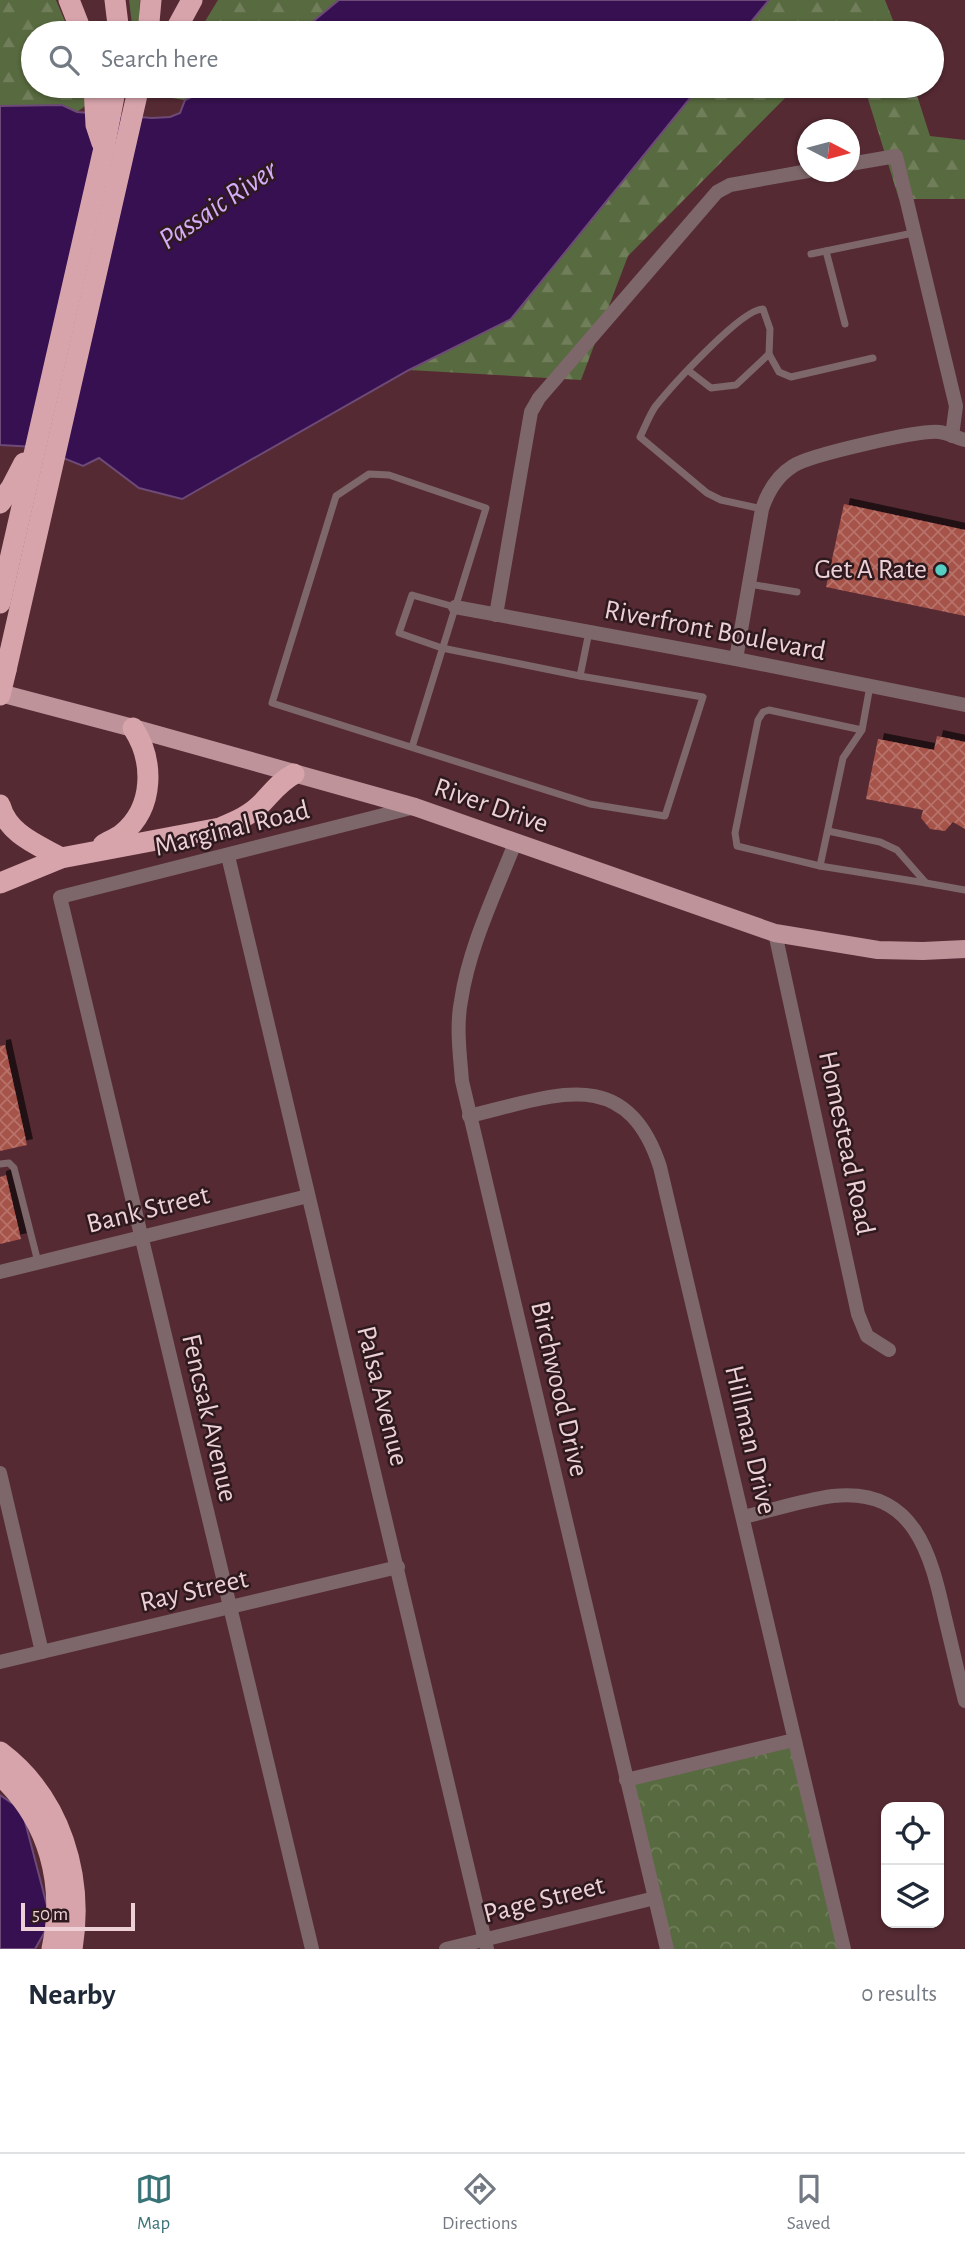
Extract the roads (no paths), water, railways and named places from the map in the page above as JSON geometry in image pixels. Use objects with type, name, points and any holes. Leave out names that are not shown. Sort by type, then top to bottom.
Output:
[{"type":"highway","points":[[69,0],[77,21]]},
{"type":"highway","points":[[115,0],[118,21]]},
{"type":"highway","points":[[149,21],[151,0]]},
{"type":"highway","points":[[181,21],[192,0]]},
{"type":"highway","points":[[95,98],[96,125],[104,148]]},
{"type":"highway","points":[[0,694],[6,670],[20,495],[40,430],[114,98]]},
{"type":"highway","points":[[0,603],[20,495],[136,98]]},
{"type":"highway","points":[[127,136],[144,98]]},
{"type":"highway","points":[[92,851],[122,834],[145,798],[149,772],[147,759],[143,743],[133,728]]},
{"type":"highway","points":[[0,883],[61,858],[220,828],[259,807],[281,781],[294,774]]},
{"type":"highway","points":[[0,804],[3,817],[15,831],[61,858]]},
{"type":"highway","points":[[0,1752],[26,1776],[44,1800],[61,1832],[71,1864],[76,1898],[72,1949]]},
{"type":"highway","points":[[0,1775],[30,1810],[45,1838],[54,1868],[58,1900],[52,1949]]},
{"type":"main road","name":"River Drive","points":[[0,694],[133,728],[415,807],[775,933],[878,950],[965,949]]},
{"type":"street","points":[[736,659],[762,509],[775,482],[801,461],[907,435],[939,432],[958,438],[956,406],[896,156],[860,162]]},
{"type":"street","points":[[496,615],[531,412],[540,398],[717,192],[730,185],[797,173]]},
{"type":"street","name":"Riverfront Boulevard","points":[[455,607],[965,705]]},
{"type":"street","name":"Marginal Road","points":[[60,897],[415,807]]},
{"type":"street","name":"Birchwood Drive","points":[[515,843],[469,964],[460,1002],[462,1081],[667,1949]]},
{"type":"street","name":"Palsa Avenue","points":[[228,856],[486,1944]]},
{"type":"street","name":"Fencsak Avenue","points":[[60,897],[312,1949]]},
{"type":"street","name":"Homestead Road","points":[[775,933],[858,1314],[867,1336],[889,1350]]},
{"type":"street","name":"Hillman Drive","points":[[469,1116],[563,1094],[590,1095],[617,1103],[637,1120],[652,1142],[744,1517],[844,1949]]},
{"type":"street","name":"Bank Street","points":[[0,1272],[309,1196]]},
{"type":"street","points":[[0,1473],[42,1652]]},
{"type":"street","points":[[744,1517],[832,1496],[856,1496],[879,1501],[900,1513],[920,1536],[933,1564],[965,1702]]},
{"type":"street","name":"Ray Street","points":[[0,1662],[398,1567]]},
{"type":"street","points":[[626,1780],[794,1740]]},
{"type":"street","name":"Page Street","points":[[446,1949],[486,1944],[654,1898]]},
{"type":"lane","points":[[811,254],[913,233]]},
{"type":"lane","points":[[826,251],[845,324]]},
{"type":"lane","points":[[762,509],[720,500],[707,493],[640,437],[654,409],[731,327],[755,309],[762,309],[769,329],[769,354],[779,372],[791,377],[873,358]]},
{"type":"lane","points":[[689,371],[711,387],[736,385],[769,354]]},
{"type":"lane","points":[[412,747],[442,648],[455,607],[486,508],[388,475],[369,474],[336,496],[272,703],[590,804],[665,816],[703,697],[442,648],[399,633],[412,595],[455,607]]},
{"type":"lane","points":[[749,584],[797,592]]},
{"type":"lane","points":[[580,676],[589,632]]},
{"type":"lane","points":[[820,866],[843,758],[862,730],[870,686]]},
{"type":"lane","points":[[862,730],[769,710],[763,712],[758,720],[735,833],[736,844],[741,849],[820,866],[965,890]]},
{"type":"lane","points":[[828,831],[880,842],[897,850],[926,883]]},
{"type":"lane","points":[[0,1164],[9,1163],[14,1168],[38,1262]]},
{"type":"water","points":[[339,0],[769,0],[752,21],[314,21]]},
{"type":"water","name":"Passaic River","points":[[690,98],[511,319],[409,370],[182,499],[139,488],[99,458],[83,466],[36,447],[0,445],[0,106],[62,105],[77,112],[152,118],[170,117],[180,113],[185,100]]},
{"type":"water","points":[[0,1795],[22,1810],[51,1921],[35,1949],[0,1949]]},
{"type":"place","name":"Get A Rate","points":[[941,570]]}]
